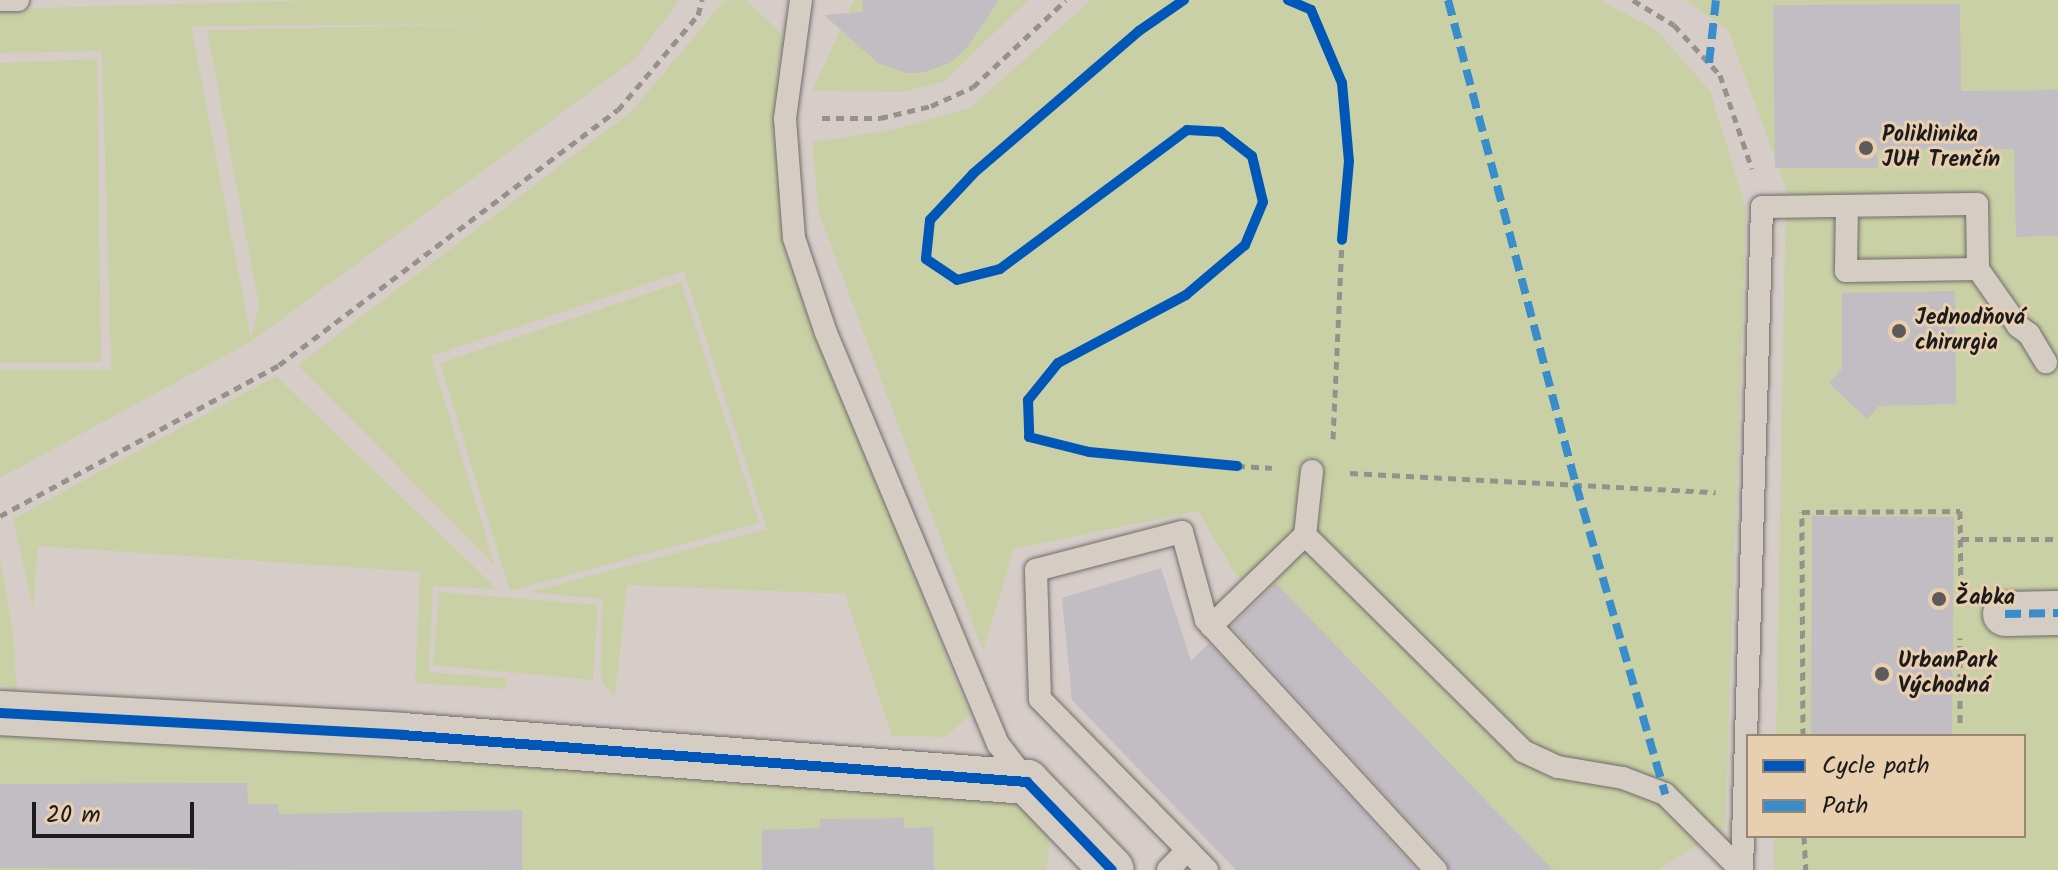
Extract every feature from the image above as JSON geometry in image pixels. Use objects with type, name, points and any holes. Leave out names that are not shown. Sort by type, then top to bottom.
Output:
[{"type":"street","points":[[2005,614],[2058,613]]},
{"type":"street","points":[[0,713],[402,735],[1027,782],[1112,870]]},
{"type":"lane","points":[[0,0],[18,0]]},
{"type":"lane","points":[[801,0],[785,119],[794,238],[826,333],[998,744],[1027,782]]},
{"type":"lane","points":[[1742,870],[1762,207],[1977,204],[1978,269],[2018,326],[2029,334],[2046,362]]},
{"type":"lane","points":[[1847,206],[1846,271],[1978,269]]},
{"type":"lane","points":[[1211,626],[1305,535],[1322,471]]},
{"type":"lane","points":[[1207,870],[1040,699],[1036,570],[1182,532],[1206,620],[1436,870]]},
{"type":"lane","points":[[1305,535],[1523,751],[1558,767],[1623,778],[1665,794],[1742,870]]},
{"type":"lane","points":[[1168,870],[1187,850]]},
{"type":"path","points":[[0,516],[279,365],[618,110],[698,15],[702,0]]},
{"type":"path","points":[[785,119],[880,118],[931,106],[973,87],[1066,0]]},
{"type":"path","points":[[1633,0],[1674,25],[1720,75],[1744,137],[1762,207]]},
{"type":"path","points":[[1322,471],[1343,227]]},
{"type":"path","points":[[1222,465],[1753,494]]},
{"type":"path","points":[[1803,734],[1802,512],[1960,511],[1961,539],[2058,539]]},
{"type":"path","points":[[1804,838],[1806,870]]},
{"type":"green space","points":[[320,0],[680,0],[635,59],[252,341],[0,478],[0,370],[111,370],[102,51],[0,53],[0,9]],"holes":[[[499,24],[207,30],[259,305],[251,338],[191,26]]]},
{"type":"green space","points":[[746,0],[783,35],[778,74],[784,251],[970,716],[945,737],[892,736],[845,594],[627,585],[615,697],[601,681],[602,599],[530,592],[767,529],[684,271],[431,356],[495,566],[298,365],[632,111],[724,1]]},
{"type":"green space","points":[[854,0],[1029,0],[943,82],[902,92],[812,91]]},
{"type":"green space","points":[[1091,0],[1600,0],[1656,30],[1710,91],[1746,208],[1725,828],[1658,870],[1528,870],[1234,572],[1198,511],[1014,549],[983,651],[819,214],[812,142],[891,130],[970,108]]},
{"type":"green space","points":[[1685,0],[2058,0],[2058,870],[1774,870],[1774,838],[2026,838],[2026,734],[1776,734],[1786,188],[1728,30]]},
{"type":"green space","points":[[97,59],[101,362],[0,363],[0,63]]},
{"type":"green space","points":[[681,282],[759,523],[510,591],[440,363]]},
{"type":"green space","points":[[276,376],[497,589],[433,586],[429,672],[507,678],[505,689],[415,683],[420,572],[38,546],[33,609],[13,519]]},
{"type":"green space","points":[[0,558],[13,632],[17,691],[0,684]]},
{"type":"green space","points":[[439,592],[598,605],[593,680],[433,665]]},
{"type":"green space","points":[[0,731],[1015,794],[1050,833],[1047,870],[0,870]]},
{"type":"building","points":[[862,0],[999,0],[969,45],[950,63],[921,73],[906,73],[878,63],[824,15],[863,12]]},
{"type":"building","name":"Poliklinika JUH Trenčín","points":[[1960,4],[1961,91],[2058,90],[2058,236],[2016,237],[2014,149],[1877,150],[1878,168],[1775,168],[1773,5]]},
{"type":"building","name":"Jednodňová chirurgia","points":[[1955,291],[1956,404],[1879,406],[1867,419],[1829,383],[1842,369],[1842,293]]},
{"type":"building","name":"UrbanPark Východná","points":[[1812,516],[1954,517],[1952,734],[1811,734]]},
{"type":"building","points":[[1161,568],[1191,661],[1209,643],[1417,870],[1236,870],[1072,700],[1062,598]]},
{"type":"building","points":[[1276,583],[1553,870],[1450,870],[1446,861],[1231,626]]},
{"type":"building","points":[[247,783],[248,804],[278,804],[279,814],[522,810],[522,870],[0,868],[0,784]]},
{"type":"building","points":[[904,818],[904,828],[933,827],[934,870],[762,870],[762,830],[820,828],[820,819]]},
{"type":"marked path","points":[[1448,0],[1576,485],[1665,794]]},
{"type":"marked path","points":[[1709,63],[1716,0]]},
{"type":"marked path","points":[[2005,614],[2058,613]]},
{"type":"cycle path","points":[[1184,0],[1139,31],[973,174],[930,220],[926,259],[957,280],[1000,269],[1187,130],[1221,132],[1252,156],[1263,202],[1245,245],[1186,295],[1058,363],[1028,400],[1029,437],[1089,452],[1237,466]]},
{"type":"cycle path","points":[[1288,0],[1311,10],[1342,83],[1349,161],[1342,240]]},
{"type":"cycle path","points":[[0,713],[402,735],[1027,782],[1112,870]]},
{"type":"place","name":"Poliklinika JUH Trenčín","points":[[1866,148]]},
{"type":"place","name":"Jednodňová chirurgia","points":[[1899,331]]},
{"type":"place","name":"Žabka","points":[[1939,599]]},
{"type":"place","name":"UrbanPark Východná","points":[[1882,674]]}]
